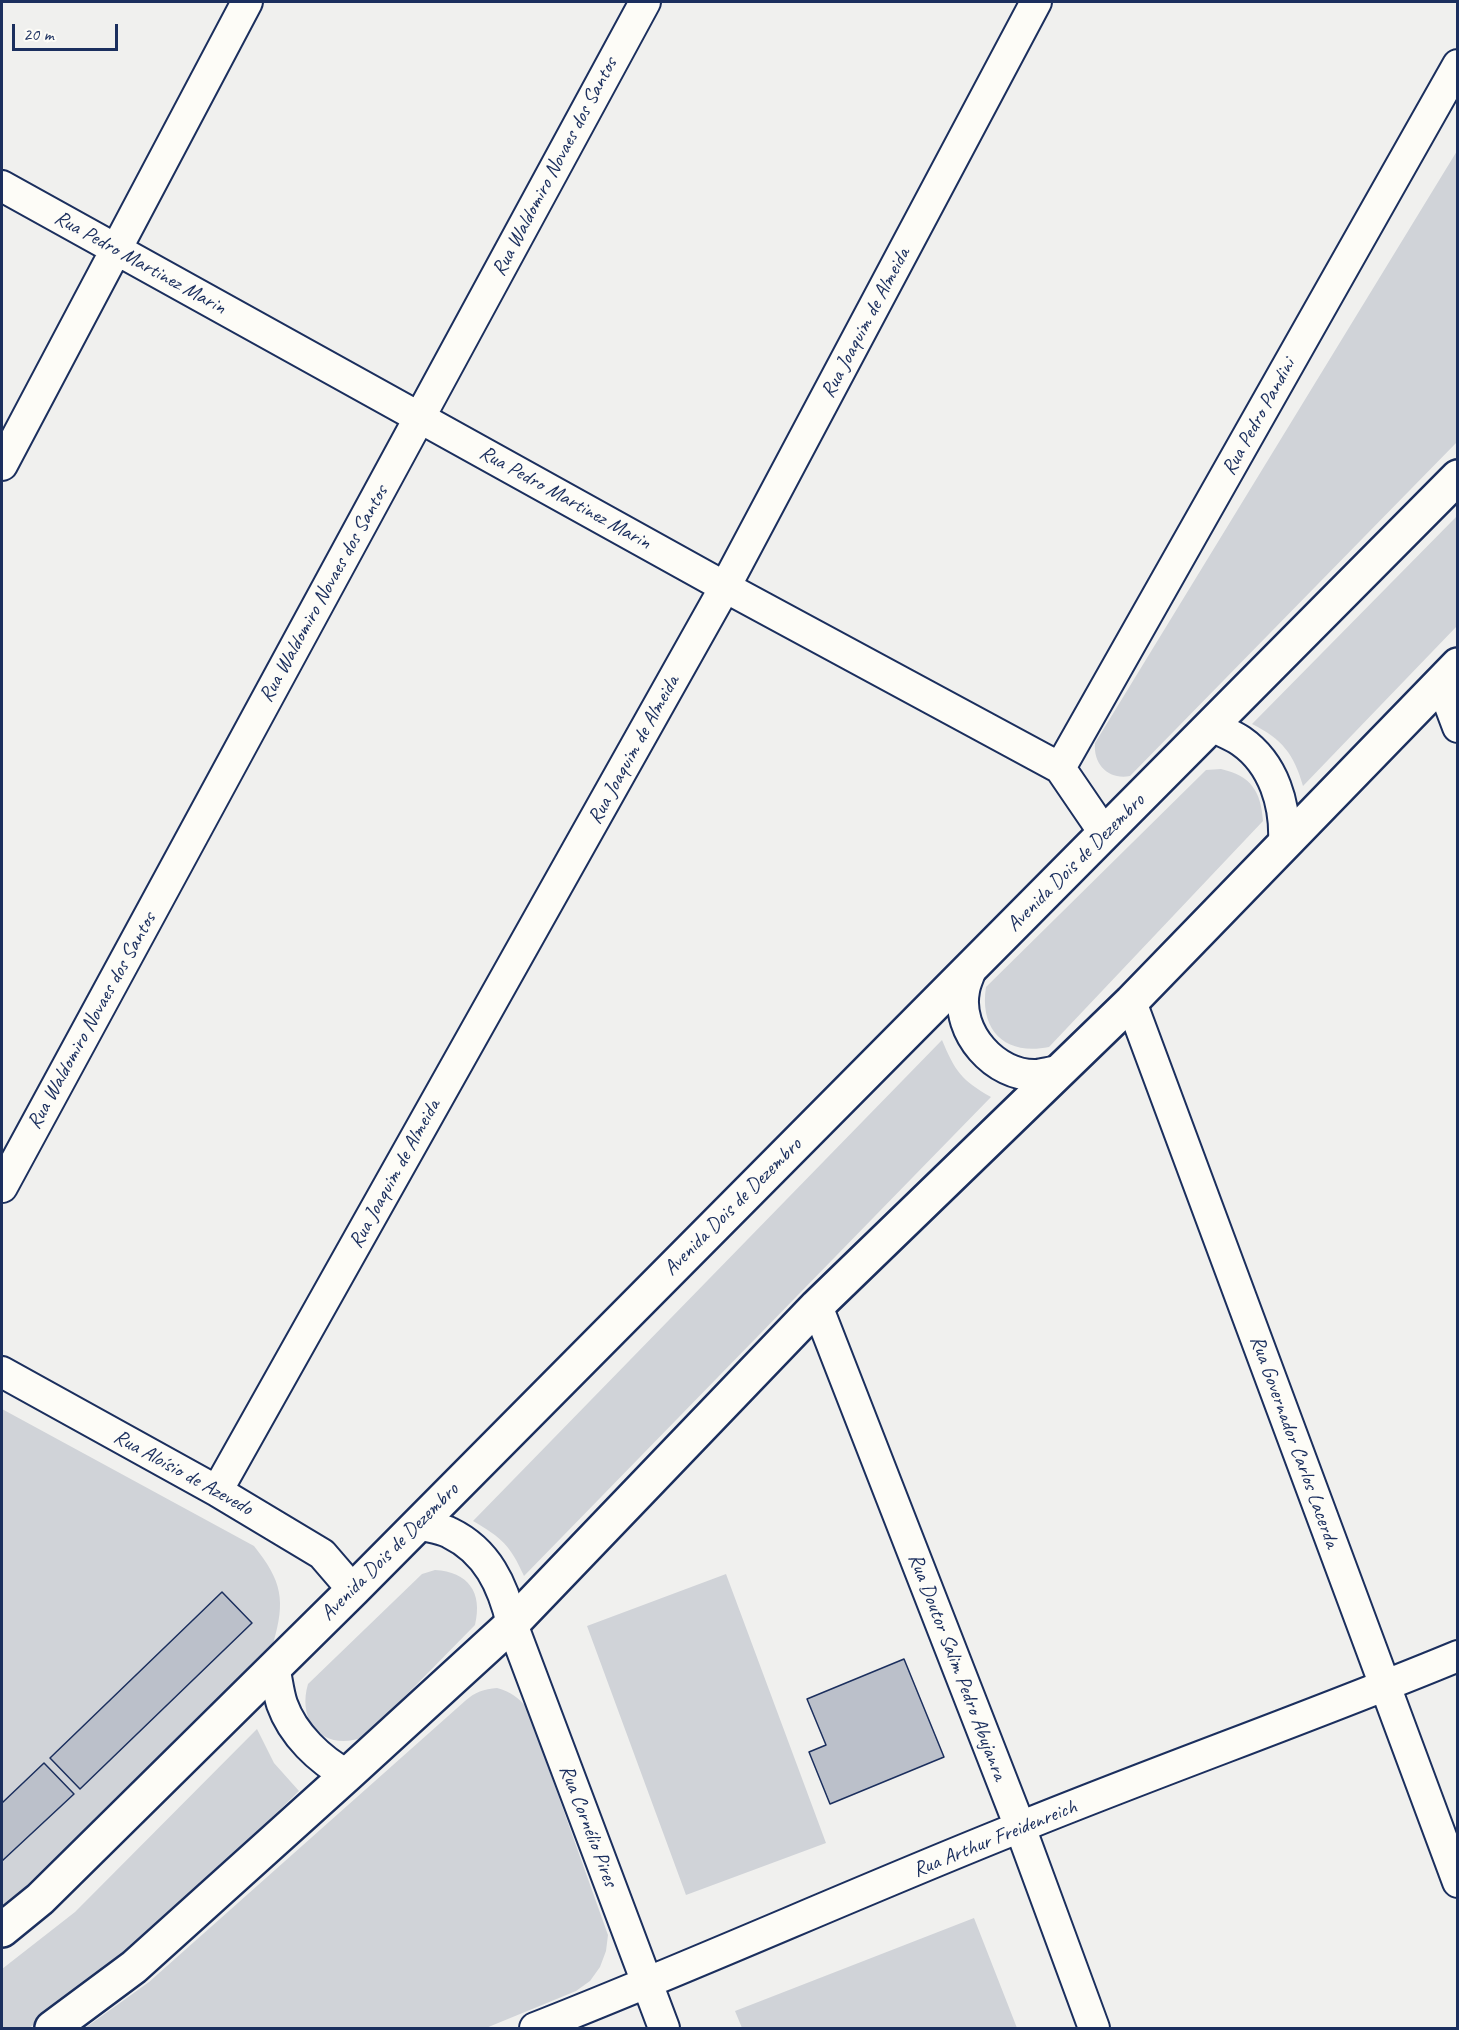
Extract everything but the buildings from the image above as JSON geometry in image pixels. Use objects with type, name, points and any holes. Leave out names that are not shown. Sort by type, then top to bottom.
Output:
[{"type":"street","points":[[2,465],[247,2]]},
{"type":"street","name":"Rua Waldomiro Novaes dos Santos","points":[[2,1187],[645,2]]},
{"type":"street","name":"Rua Joaquim de Almeida","points":[[217,1491],[725,587],[1036,2]]},
{"type":"street","name":"Rua Pedro Pandini","points":[[1060,768],[1458,65]]},
{"type":"street","name":"Rua Pedro Martinez Marin","points":[[2,186],[725,587],[1060,768],[1105,834]]},
{"type":"street","name":"Avenida Dois de Dezembro","points":[[2,1930],[40,1899],[353,1590],[1458,477]]},
{"type":"street","points":[[1449,673],[1458,727]]},
{"type":"street","points":[[52,2028],[134,1967],[512,1624],[818,1306],[1131,1002],[1449,673]]},
{"type":"street","points":[[1212,726],[1242,741],[1265,765],[1280,794],[1285,827],[1284,844]]},
{"type":"street","points":[[971,969],[964,992],[965,1017],[974,1040],[990,1059],[1011,1071],[1027,1074],[1060,1071]]},
{"type":"street","name":"Rua Governador Carlos Lacerda","points":[[1131,1002],[1458,1882]]},
{"type":"street","name":"Rua Doutor Salim Pedro Abujanra","points":[[818,1306],[1020,1827],[1094,2028]]},
{"type":"street","name":"Rua Aloísio de Azevedo","points":[[2,1372],[217,1491],[322,1554],[353,1590]]},
{"type":"street","name":"Rua Cornélio Pires","points":[[418,1524],[450,1533],[477,1551],[497,1577],[512,1624],[664,2028]]},
{"type":"street","name":"Rua Arthur Freidenreich","points":[[535,2028],[647,1984],[1020,1827],[1458,1656]]},
{"type":"street","points":[[274,1667],[283,1705],[302,1739],[330,1766],[347,1775]]},
{"type":"shaded area","points":[[1457,151],[1457,442],[1130,776],[1115,776],[1109,773],[1097,758],[1095,743]]},
{"type":"shaded area","points":[[1457,516],[1457,626],[1303,786],[1291,756],[1279,742],[1252,724]]},
{"type":"shaded area","points":[[1221,769],[1240,776],[1252,786],[1260,801],[1263,821],[1049,1047],[1020,1048],[1008,1044],[999,1037],[987,1016],[986,987],[1206,770]]},
{"type":"shaded area","points":[[942,1040],[960,1074],[991,1097],[524,1576],[504,1543],[473,1521]]},
{"type":"shaded area","points":[[2,1409],[254,1546],[271,1570],[279,1592],[280,1603],[273,1644],[25,1887],[2,1905]]},
{"type":"shaded area","points":[[435,1570],[456,1575],[470,1586],[477,1603],[475,1625],[366,1736],[339,1741],[327,1738],[318,1732],[307,1712],[305,1699],[308,1684],[422,1574]]},
{"type":"shaded area","points":[[726,1574],[826,1843],[686,1895],[587,1626]]},
{"type":"shaded area","points":[[497,1688],[514,1695],[527,1708],[608,1935],[606,1951],[600,1967],[590,1981],[576,1991],[486,2028],[85,2028],[149,1982],[469,1698],[488,1689]]},
{"type":"shaded area","points":[[257,1729],[274,1763],[299,1791],[128,1958],[29,2028],[2,2028],[2,1969],[75,1912]]},
{"type":"shaded area","points":[[974,1918],[1017,2028],[742,2028],[735,2011]]}]
